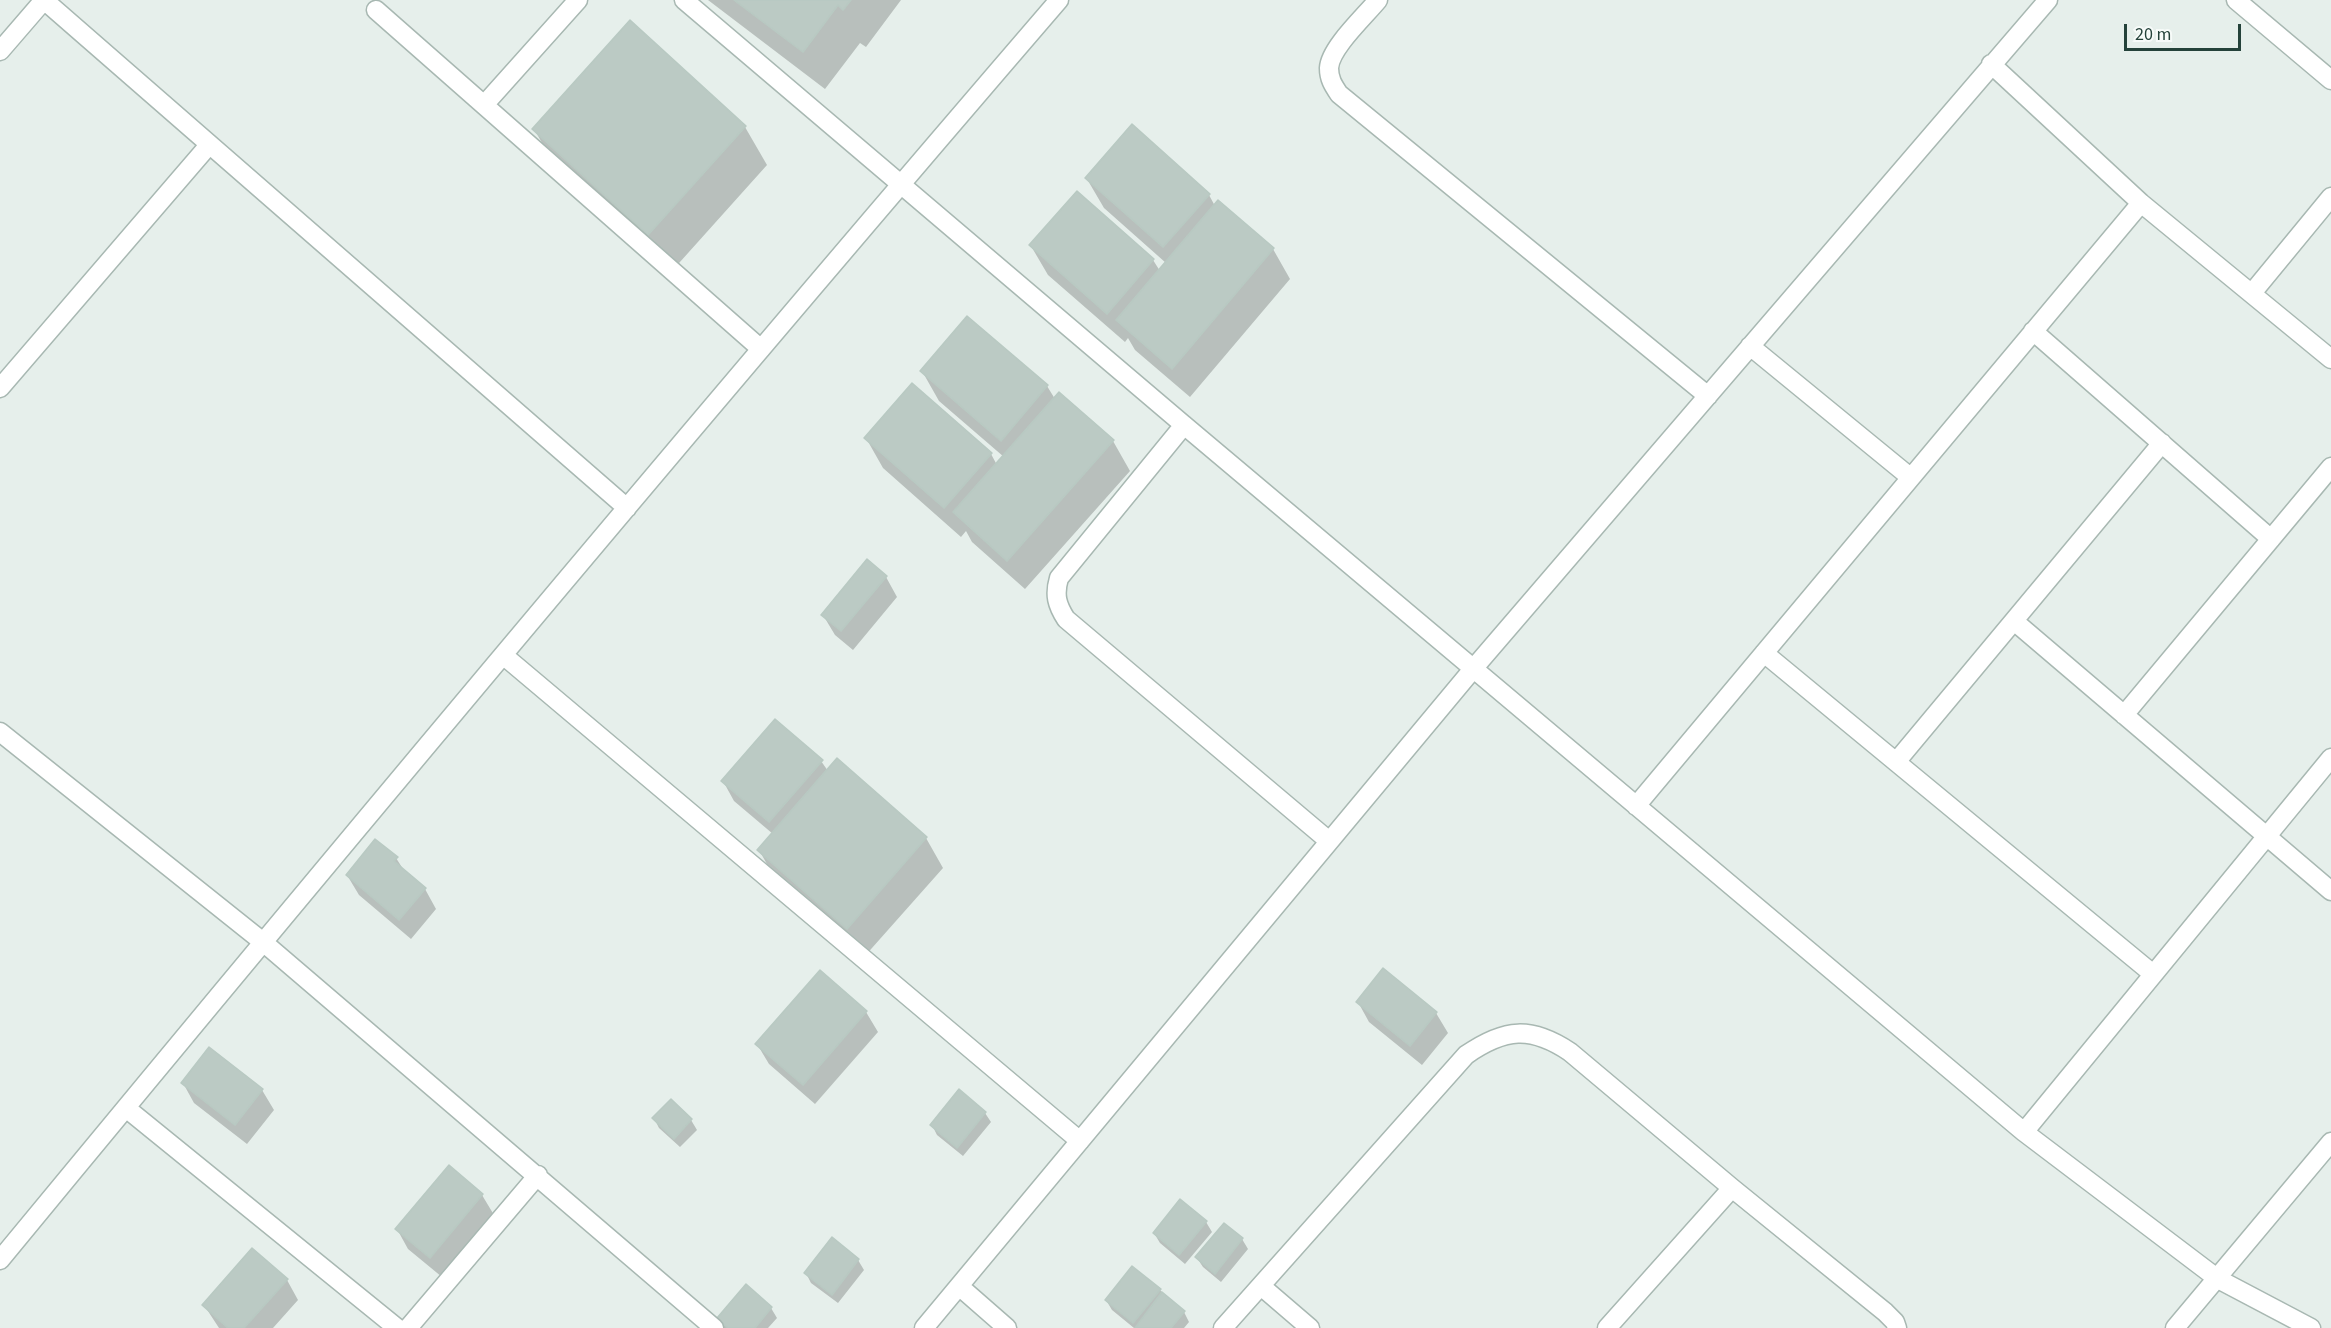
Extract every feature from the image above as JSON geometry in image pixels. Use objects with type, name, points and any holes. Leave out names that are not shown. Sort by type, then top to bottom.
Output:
[{"type":"street","points":[[0,51],[44,0],[627,508]]},
{"type":"street","points":[[484,105],[578,0]]},
{"type":"street","points":[[684,0],[1184,425],[2024,1132],[2218,1279],[2311,1328]]},
{"type":"street","points":[[0,1260],[503,655],[1059,0]]},
{"type":"street","points":[[1378,0],[1335,52],[1329,66],[1330,81],[1339,94],[1708,396]]},
{"type":"street","points":[[924,1328],[1473,669],[1990,64],[2048,0]]},
{"type":"street","points":[[2236,0],[2331,80]]},
{"type":"street","points":[[376,10],[761,349]]},
{"type":"street","points":[[1990,64],[2141,202],[2331,359]]},
{"type":"street","points":[[0,388],[209,145]]},
{"type":"street","points":[[2252,293],[2331,197]]},
{"type":"street","points":[[1636,806],[2141,202]]},
{"type":"street","points":[[2033,331],[2271,539]]},
{"type":"street","points":[[1750,346],[1910,477]]},
{"type":"street","points":[[1184,425],[1059,578],[1055,595],[1059,608],[1066,619],[1329,841]]},
{"type":"street","points":[[1896,762],[2162,443]]},
{"type":"street","points":[[2124,715],[2331,467]]},
{"type":"street","points":[[2014,621],[2331,891]]},
{"type":"street","points":[[1764,652],[2153,974]]},
{"type":"street","points":[[503,655],[1080,1141]]},
{"type":"street","points":[[0,732],[263,942],[714,1328]]},
{"type":"street","points":[[2024,1132],[2331,758]]},
{"type":"street","points":[[1223,1328],[1467,1055],[1485,1042],[1506,1034],[1529,1034],[1551,1040],[1570,1052],[1732,1188],[1885,1311],[1895,1322],[1897,1328]]},
{"type":"street","points":[[126,1108],[397,1328]]},
{"type":"street","points":[[2175,1328],[2331,1142]]},
{"type":"street","points":[[408,1328],[538,1175]]},
{"type":"street","points":[[1607,1328],[1732,1188]]},
{"type":"street","points":[[958,1286],[1006,1328]]},
{"type":"street","points":[[1261,1286],[1310,1328]]},
{"type":"building","points":[[734,0],[851,0],[843,10],[838,5],[803,52]]},
{"type":"building","points":[[630,20],[746,126],[648,235],[532,129]]},
{"type":"building","points":[[1132,124],[1210,194],[1163,247],[1085,178]]},
{"type":"building","points":[[1077,191],[1154,259],[1107,314],[1029,245]]},
{"type":"building","points":[[1218,200],[1274,248],[1172,369],[1116,320]]},
{"type":"building","points":[[967,316],[1048,385],[1001,441],[920,371]]},
{"type":"building","points":[[912,383],[992,453],[944,508],[864,438]]},
{"type":"building","points":[[1059,392],[1114,440],[1007,561],[953,512]]},
{"type":"building","points":[[867,559],[887,576],[841,631],[821,615]]},
{"type":"building","points":[[775,719],[823,760],[769,822],[721,781]]},
{"type":"building","points":[[837,758],[927,837],[847,929],[757,850]]},
{"type":"building","points":[[375,839],[398,857],[394,861],[426,888],[399,920],[346,875]]},
{"type":"building","points":[[1383,968],[1437,1012],[1410,1046],[1356,1002]]},
{"type":"building","points":[[820,970],[867,1011],[803,1085],[755,1044]]},
{"type":"building","points":[[209,1047],[263,1089],[235,1125],[181,1083]]},
{"type":"building","points":[[959,1089],[986,1112],[957,1148],[930,1125]]},
{"type":"building","points":[[671,1099],[692,1119],[674,1139],[652,1118]]},
{"type":"building","points":[[449,1165],[483,1194],[430,1258],[395,1229]]},
{"type":"building","points":[[1180,1199],[1207,1221],[1179,1255],[1153,1233]]},
{"type":"building","points":[[1224,1223],[1243,1238],[1215,1274],[1195,1257]]},
{"type":"building","points":[[832,1237],[859,1259],[832,1295],[804,1273]]},
{"type":"building","points":[[252,1248],[288,1279],[244,1328],[228,1328],[202,1305]]},
{"type":"building","points":[[1132,1266],[1161,1289],[1133,1323],[1105,1300]]},
{"type":"building","points":[[746,1284],[772,1307],[755,1328],[728,1328],[717,1318]]},
{"type":"building","points":[[1162,1292],[1185,1311],[1171,1328],[1135,1328]]}]
